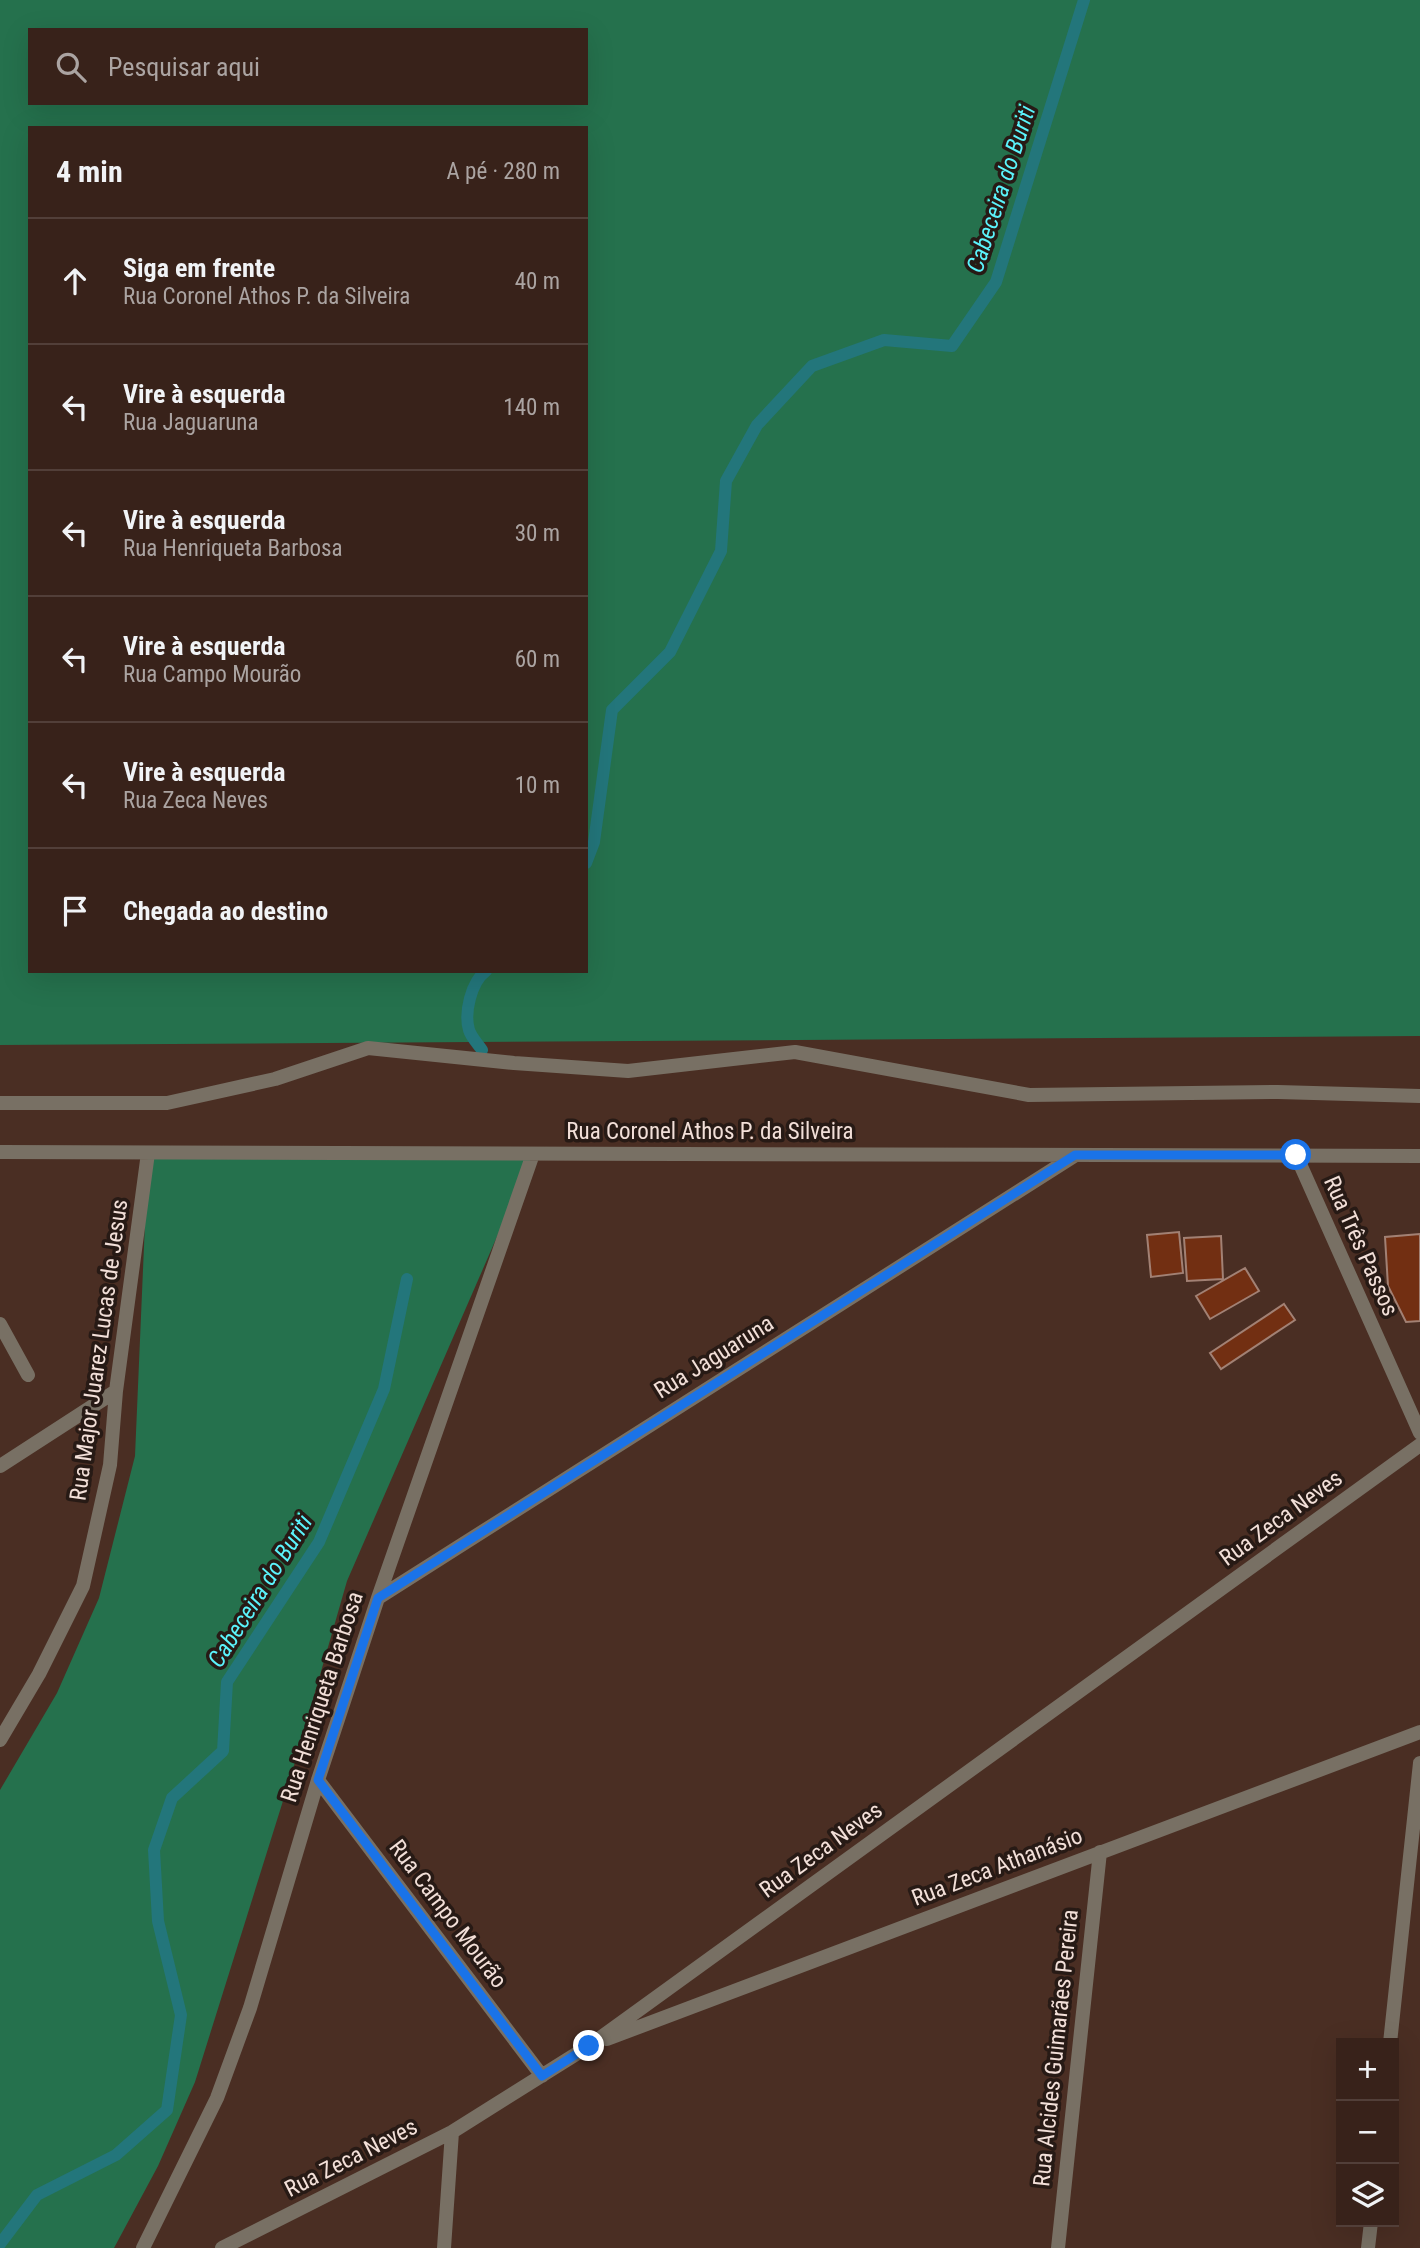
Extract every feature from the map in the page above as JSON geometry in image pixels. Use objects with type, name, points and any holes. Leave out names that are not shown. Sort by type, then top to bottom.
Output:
[{"type":"street","points":[[0,1103],[167,1103],[275,1079],[368,1048],[628,1071],[795,1052],[1029,1095],[1278,1092],[1420,1097]]},
{"type":"street","name":"Rua Coronel Athos P. da Silveira","points":[[0,1152],[1420,1156]]},
{"type":"street","name":"Rua Major Juarez Lucas de Jesus","points":[[0,1740],[39,1674],[83,1586],[110,1465],[148,1153]]},
{"type":"street","name":"Rua Henriqueta Barbosa","points":[[143,2248],[222,2085],[250,2008],[318,1780],[378,1598],[533,1154]]},
{"type":"street","name":"Rua Jaguaruna","points":[[378,1598],[1075,1155]]},
{"type":"street","name":"Rua Três Passos","points":[[1296,1155],[1420,1433]]},
{"type":"street","points":[[0,1324],[29,1375]]},
{"type":"street","points":[[0,1466],[117,1391]]},
{"type":"street","name":"Rua Zeca Neves","points":[[222,2248],[452,2132],[589,2046],[1420,1445]]},
{"type":"street","name":"Rua Zeca Athanásio","points":[[589,2046],[1420,1732]]},
{"type":"street","points":[[1391,2038],[1420,1763]]},
{"type":"street","name":"Rua Campo Mourão","points":[[318,1780],[542,2076]]},
{"type":"street","name":"Rua Alcides Guimarães Pereira","points":[[1058,2248],[1100,1852]]},
{"type":"street","points":[[444,2248],[452,2132]]},
{"type":"street","points":[[1368,2248],[1370,2227]]},
{"type":"green space","points":[[0,0],[1420,0],[1420,1036],[0,1045]]},
{"type":"green space","points":[[148,1153],[533,1154],[347,1581],[293,1769],[195,2082],[158,2166],[114,2248],[0,2248],[0,1790],[57,1693],[99,1598],[135,1456]]},
{"type":"building","points":[[1179,1232],[1183,1273],[1151,1277],[1147,1235]]},
{"type":"building","points":[[1420,1234],[1420,1321],[1406,1322],[1388,1286],[1385,1237]]},
{"type":"building","points":[[1221,1236],[1223,1279],[1187,1281],[1184,1238]]},
{"type":"building","points":[[1245,1268],[1259,1291],[1210,1319],[1196,1296]]},
{"type":"building","points":[[1284,1304],[1295,1320],[1221,1369],[1210,1353]]},
{"type":"waterway","name":"Cabeceira do Buriti","points":[[588,858],[594,842],[612,710],[670,652],[721,551],[726,481],[757,425],[812,366],[884,340],[952,346],[996,282],[1084,0]]},
{"type":"waterway","name":"Cabeceira do Buriti","points":[[482,1050],[470,1033],[467,1015],[476,982],[484,973]]},
{"type":"waterway","name":"Cabeceira do Buriti","points":[[0,2244],[37,2195],[116,2155],[167,2110],[181,2015],[158,1921],[154,1850],[172,1798],[223,1751],[227,1682],[319,1542],[384,1389],[407,1279]]},
{"type":"route","points":[[589,2046],[542,2076],[318,1780],[378,1598],[1075,1155],[1296,1155]]}]
